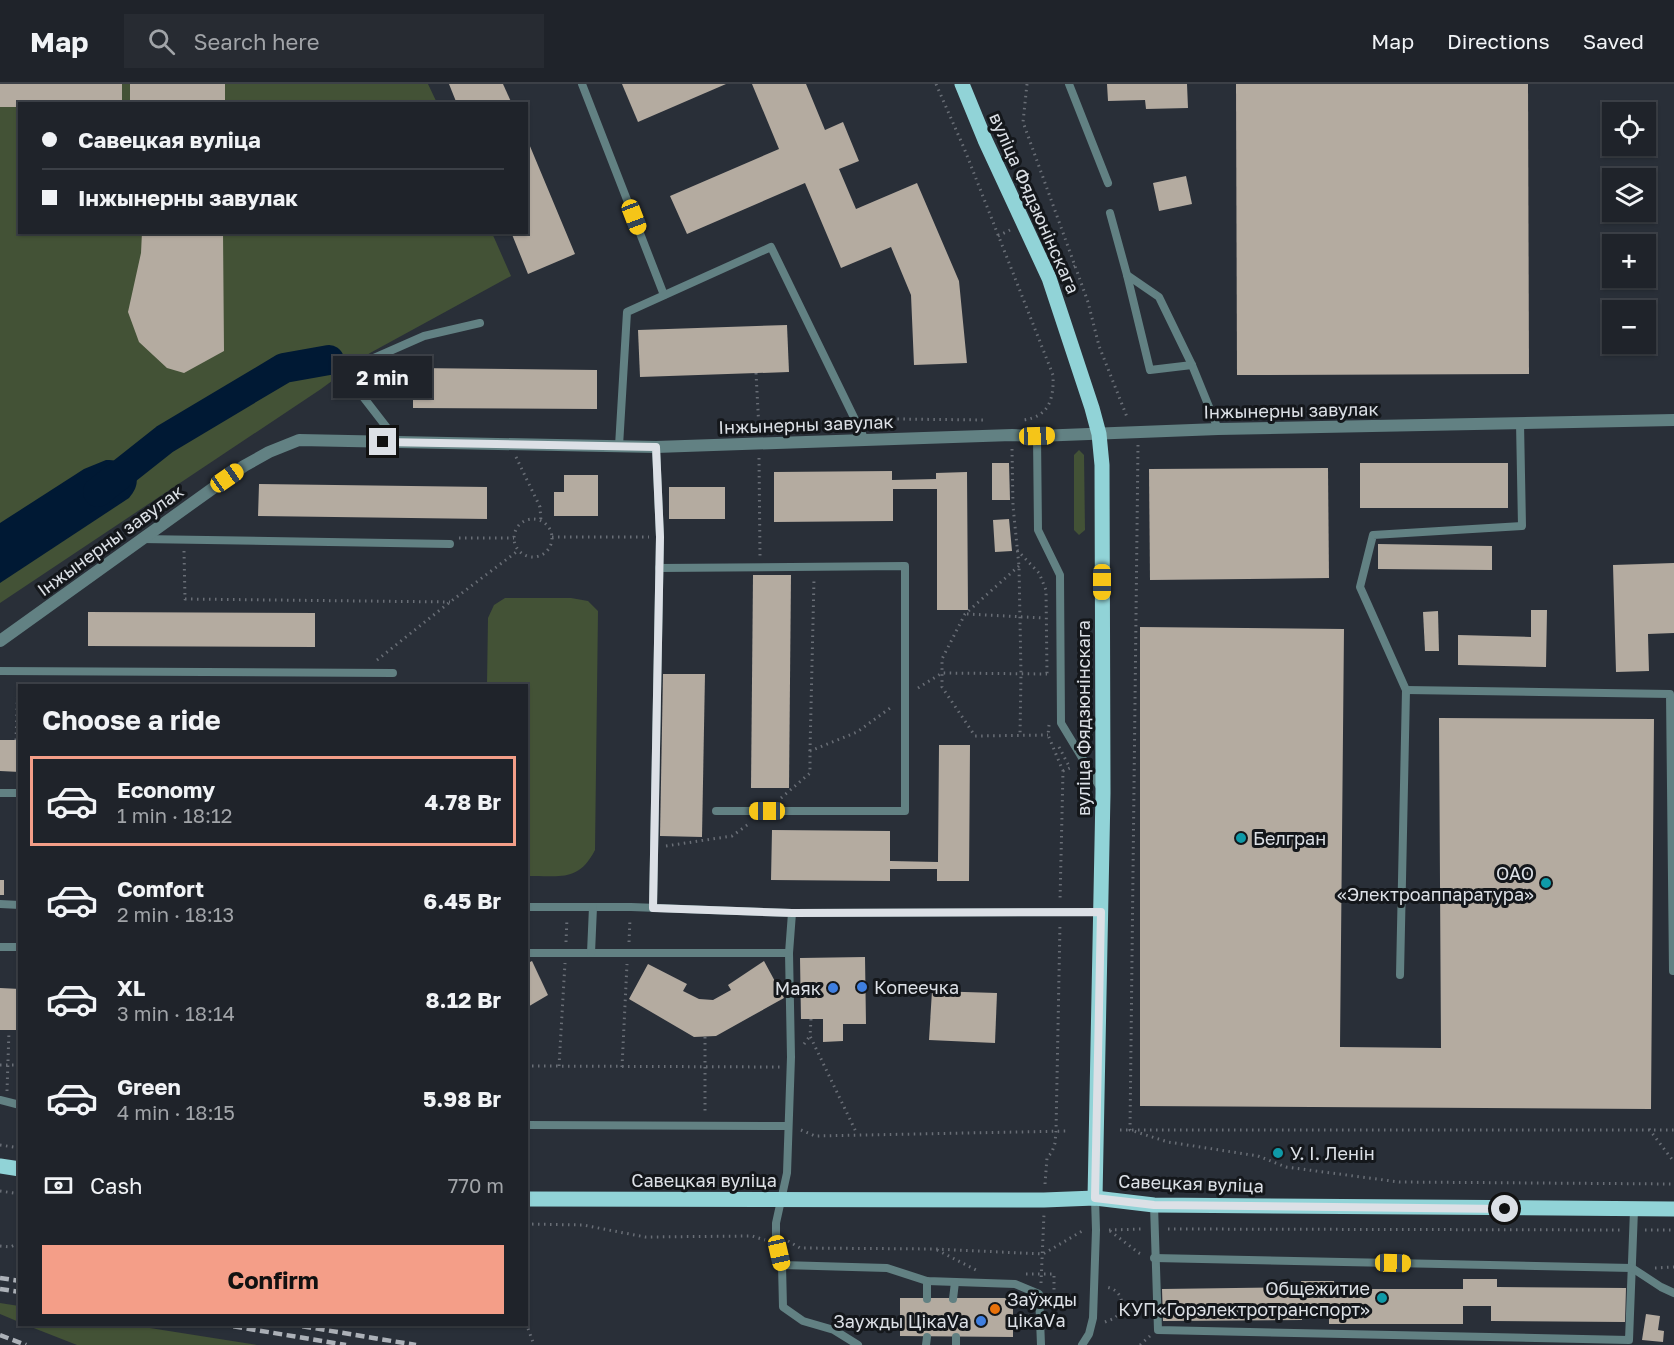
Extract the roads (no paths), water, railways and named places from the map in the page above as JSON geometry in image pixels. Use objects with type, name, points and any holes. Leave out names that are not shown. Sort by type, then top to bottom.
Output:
[{"type":"main road","name":"вуліца Фядзюнінскага","points":[[962,84],[990,151],[1049,278],[1099,434],[1102,476],[1103,793],[1095,1198]]},
{"type":"main road","points":[[0,1166],[18,1169]]},
{"type":"main road","name":"Савецкая вуліца","points":[[528,1199],[1044,1200],[1095,1198],[1154,1205],[1674,1209]]},
{"type":"street","name":"Інжынерны завулак","points":[[0,641],[244,466],[269,452],[299,440],[656,447],[1218,429],[1674,420]]},
{"type":"lane","points":[[582,84],[664,295]]},
{"type":"lane","points":[[1069,84],[1108,183]]},
{"type":"lane","points":[[1110,213],[1150,370],[1192,365]]},
{"type":"lane","points":[[619,446],[627,312],[771,247],[865,440]]},
{"type":"lane","points":[[1127,275],[1159,297],[1192,365],[1218,429]]},
{"type":"lane","points":[[398,442],[357,389],[358,365],[424,336],[480,323]]},
{"type":"lane","points":[[1400,975],[1406,690],[1360,587],[1373,535],[1522,526],[1520,423]]},
{"type":"lane","points":[[1037,436],[1038,530],[1060,575],[1062,723],[1103,793]]},
{"type":"lane","points":[[653,908],[660,537],[656,447]]},
{"type":"lane","points":[[140,539],[450,544]]},
{"type":"lane","points":[[659,568],[905,566],[905,811],[716,811]]},
{"type":"lane","points":[[0,671],[393,673]]},
{"type":"lane","points":[[1406,690],[1670,694],[1673,970]]},
{"type":"lane","points":[[0,793],[18,793]]},
{"type":"lane","points":[[0,904],[18,905]]},
{"type":"lane","points":[[528,907],[631,907],[792,913],[1101,912]]},
{"type":"lane","points":[[591,953],[593,907]]},
{"type":"lane","points":[[792,913],[789,953],[791,1057],[787,1173],[776,1222],[776,1240],[782,1265],[783,1307],[803,1321],[834,1330],[858,1345]]},
{"type":"lane","points":[[0,947],[18,947]]},
{"type":"lane","points":[[528,953],[789,953]]},
{"type":"lane","points":[[3,1101],[18,1105]]},
{"type":"lane","points":[[528,1125],[788,1126]]},
{"type":"lane","points":[[1082,1345],[1089,1334],[1093,1318],[1095,1198]]},
{"type":"lane","points":[[1154,1205],[1158,1330],[1629,1340],[1634,1210]]},
{"type":"lane","points":[[1154,1258],[1632,1269],[1674,1293]]},
{"type":"lane","points":[[782,1265],[887,1268],[927,1281],[1015,1284],[1039,1294],[1041,1345]]},
{"type":"lane","points":[[927,1281],[927,1299]]},
{"type":"lane","points":[[953,1299],[955,1281]]},
{"type":"water","points":[[106,460],[122,463],[133,471],[137,483],[129,498],[0,583],[0,523],[84,469]]},
{"type":"waterway","points":[[98,492],[165,439],[284,368],[329,360]]},
{"type":"railway","points":[[0,1278],[18,1281]]},
{"type":"railway","points":[[0,1289],[18,1292]]},
{"type":"railway","points":[[232,1326],[346,1345]]},
{"type":"railway","points":[[301,1326],[416,1345]]},
{"type":"railway","points":[[0,1335],[26,1345]]},
{"type":"place","name":"Белгран","points":[[1241,838]]},
{"type":"place","name":"ОАО «Электроаппаратура»","points":[[1546,883]]},
{"type":"place","name":"Копеечка","points":[[862,987]]},
{"type":"place","name":"Маяк","points":[[833,988]]},
{"type":"place","name":"У. І. Ленін","points":[[1278,1153]]},
{"type":"place","name":"Общежитие КУП«Горэлектротранспорт»","points":[[1382,1298]]},
{"type":"place","name":"Заўжды цікаVа","points":[[995,1309]]},
{"type":"place","name":"Заужды ЦікаVа","points":[[981,1321]]}]
